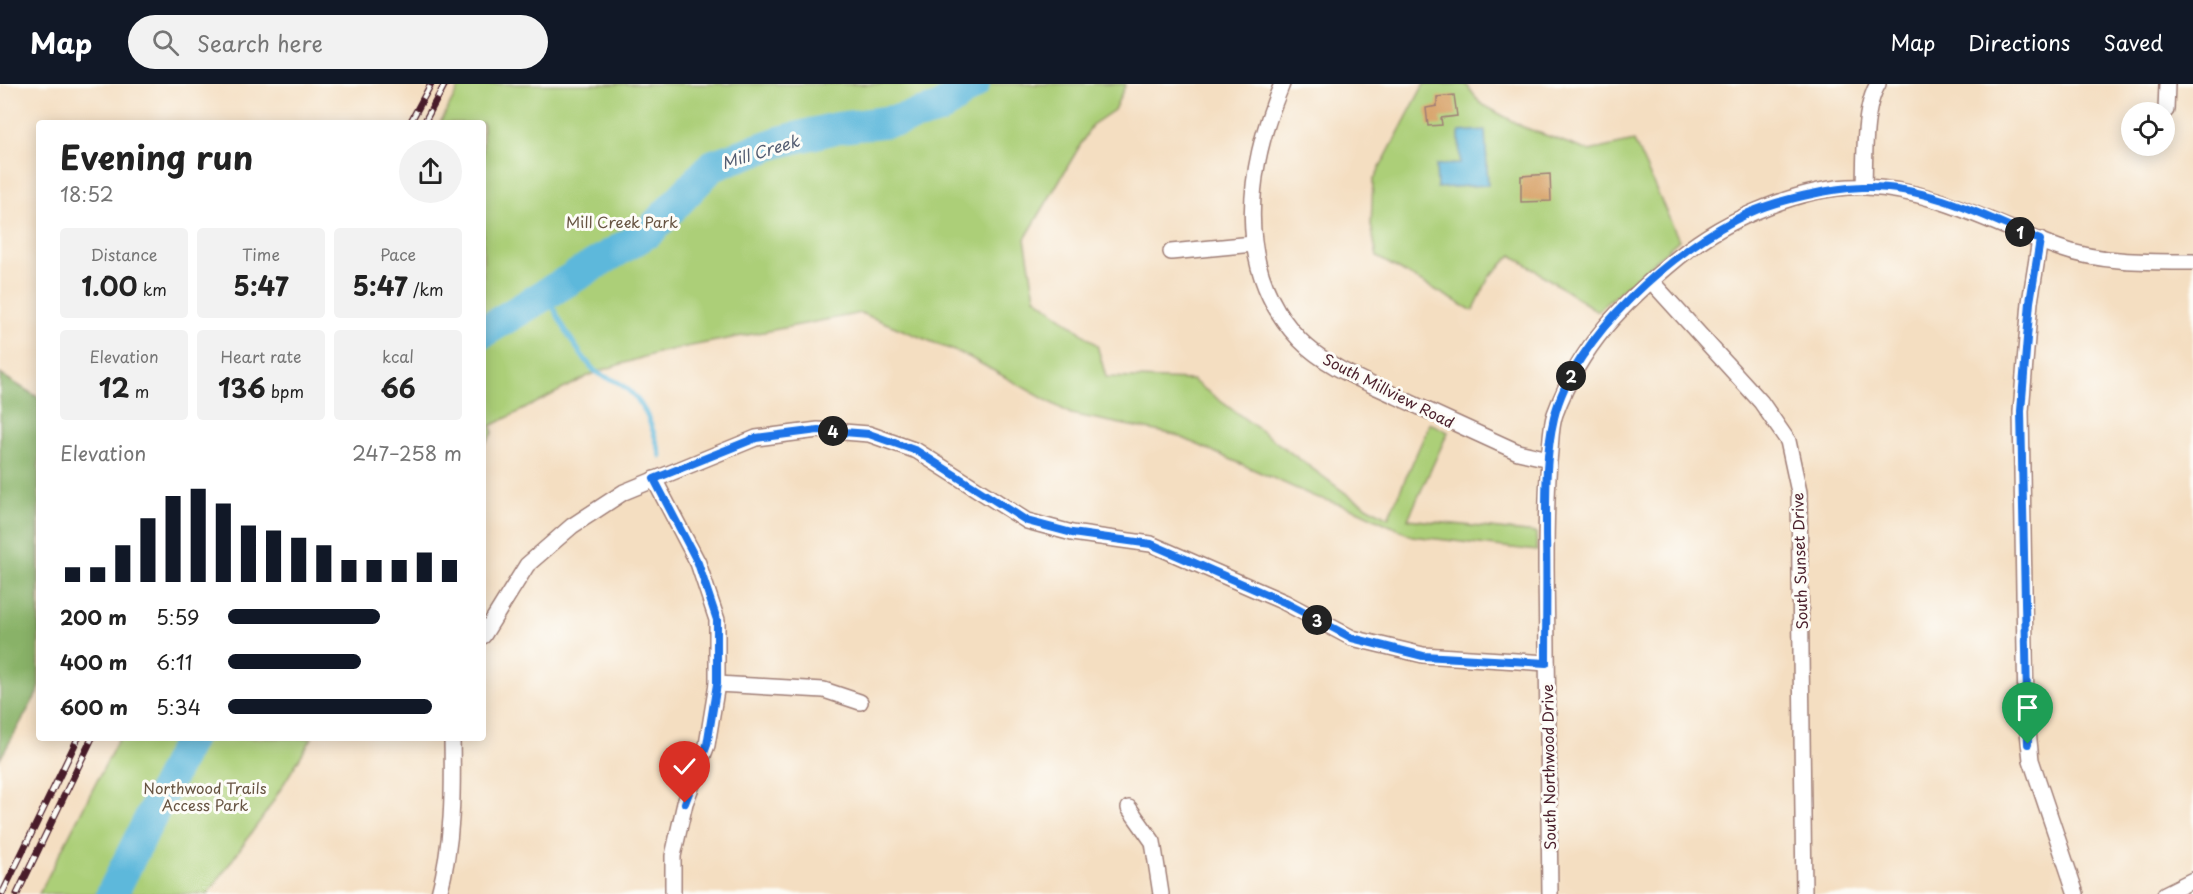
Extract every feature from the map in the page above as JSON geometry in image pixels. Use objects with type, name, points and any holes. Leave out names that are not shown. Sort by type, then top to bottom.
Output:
[{"type":"street","name":"South Millview Road","points":[[1282,84],[1266,120],[1255,165],[1253,244],[1262,278],[1277,312],[1301,341],[1331,363],[1518,452],[1549,459]]},
{"type":"street","points":[[1864,187],[1866,138],[1873,92],[1878,84]]},
{"type":"street","points":[[2166,102],[2167,84]]},
{"type":"street","name":"South Northwood Drive","points":[[1550,894],[1546,486],[1554,418],[1573,372],[1600,330],[1651,280],[1695,244],[1750,212],[1819,192],[1864,187],[1916,193],[1946,202],[2062,249],[2128,261],[2193,262]]},
{"type":"street","points":[[2040,240],[2030,302],[2021,411],[2026,712],[2031,760],[2076,894]]},
{"type":"street","points":[[1171,252],[1253,244]]},
{"type":"street","name":"South Sunset Drive","points":[[1651,280],[1761,402],[1788,441],[1799,492],[1804,894]]},
{"type":"street","points":[[486,631],[527,565],[572,526],[624,492],[756,438],[818,430],[869,434],[917,451],[1027,521],[1072,533],[1151,544],[1284,602],[1352,638],[1423,656],[1546,663]]},
{"type":"street","points":[[654,479],[698,563],[717,620],[717,684],[707,745],[685,803],[673,856],[673,894]]},
{"type":"street","points":[[717,684],[824,690],[860,702]]},
{"type":"street","points":[[439,894],[448,861],[453,800],[452,741]]},
{"type":"street","points":[[1129,808],[1153,842],[1161,894]]},
{"type":"street","points":[[2165,894],[2193,880]]},
{"type":"green space","name":"Mill Creek Park","points":[[461,84],[1126,84],[1114,110],[1092,125],[1025,239],[1035,297],[1097,345],[1106,377],[1192,380],[1351,497],[1388,518],[1430,423],[1448,432],[1408,519],[1536,533],[1537,551],[1412,536],[1357,510],[1313,496],[1176,435],[1071,414],[969,357],[861,313],[660,352],[596,372],[491,426],[493,433],[486,442],[486,120],[442,120]]},
{"type":"green space","points":[[1424,84],[1466,84],[1480,103],[1523,127],[1589,151],[1634,141],[1679,240],[1597,311],[1512,255],[1489,277],[1473,311],[1377,257],[1371,225],[1373,181]]},
{"type":"green space","points":[[0,374],[36,396],[36,695],[0,759]]},
{"type":"green space","name":"Northwood Trails Access Park","points":[[117,741],[310,741],[267,811],[208,894],[39,894]]},
{"type":"water","points":[[1485,130],[1488,185],[1437,188],[1436,165],[1460,164],[1459,132]]},
{"type":"building","points":[[1454,95],[1457,116],[1441,118],[1442,125],[1428,126],[1426,108],[1437,106],[1437,97]]},
{"type":"building","points":[[1550,174],[1551,201],[1521,202],[1521,176]]},
{"type":"waterway","name":"Mill Creek","points":[[486,330],[650,231],[713,165],[779,142],[836,128],[899,120],[939,109],[974,84]]},
{"type":"waterway","points":[[546,293],[567,333],[586,361],[597,372],[628,390],[642,406],[661,456]]},
{"type":"waterway","name":"Mill Creek","points":[[112,894],[188,741]]},
{"type":"railway","points":[[412,120],[431,84]]},
{"type":"railway","points":[[426,120],[445,84]]},
{"type":"railway","points":[[2,894],[77,741]]},
{"type":"railway","points":[[17,894],[91,741]]},
{"type":"route","points":[[685,803],[707,745],[717,684],[717,620],[698,563],[654,479],[756,438],[818,430],[869,434],[917,451],[1027,521],[1072,533],[1116,537],[1151,544],[1284,602],[1352,638],[1423,656],[1546,663],[1546,486],[1554,418],[1573,372],[1600,330],[1651,280],[1695,244],[1750,212],[1819,192],[1864,187],[1916,193],[1966,208],[2040,240],[2030,302],[2021,411],[2028,744]]}]
